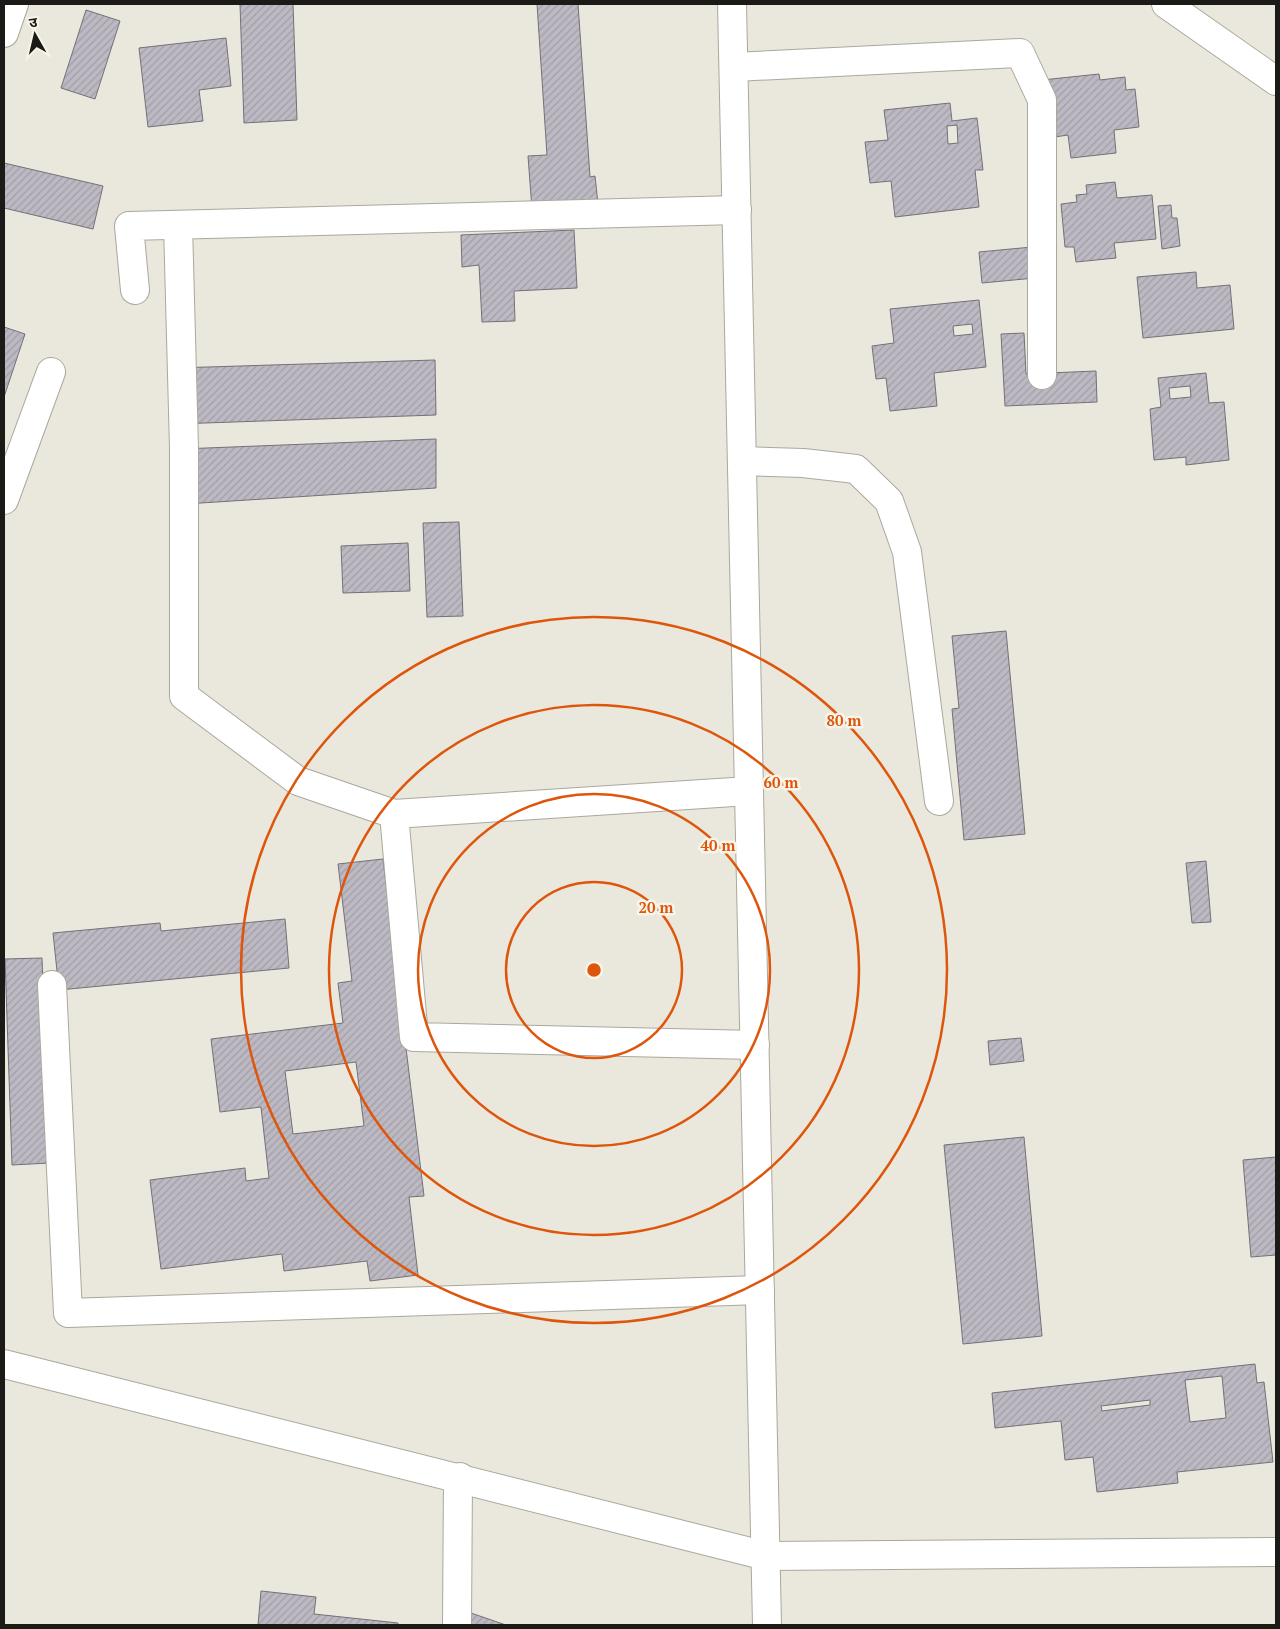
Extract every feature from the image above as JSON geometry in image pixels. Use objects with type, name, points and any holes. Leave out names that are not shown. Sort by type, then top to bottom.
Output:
[{"type":"street","points":[[4,33],[14,4]]},
{"type":"street","points":[[732,4],[767,1625]]},
{"type":"street","points":[[1166,4],[1276,81]]},
{"type":"street","points":[[734,68],[1020,54],[1042,100],[1042,375]]},
{"type":"street","points":[[134,290],[129,226],[737,210]]},
{"type":"street","points":[[178,225],[184,448],[184,696],[298,781],[394,814],[749,791]]},
{"type":"street","points":[[4,500],[51,372]]},
{"type":"street","points":[[742,461],[803,463],[856,470],[890,501],[906,552],[939,801]]},
{"type":"street","points":[[394,814],[414,1037],[755,1045]]},
{"type":"street","points":[[52,985],[68,1313],[760,1290]]},
{"type":"street","points":[[4,1364],[766,1556],[1276,1552]]},
{"type":"street","points":[[457,1625],[459,1478]]},
{"type":"building","points":[[240,4],[293,4],[297,120],[244,123]]},
{"type":"building","points":[[537,4],[578,4],[590,177],[595,176],[598,204],[532,209],[528,156],[547,155]]},
{"type":"building","points":[[86,10],[120,21],[95,99],[61,88]]},
{"type":"building","points":[[226,38],[231,86],[199,90],[203,121],[148,127],[139,48]]},
{"type":"building","points":[[1099,74],[1100,80],[1125,77],[1126,90],[1135,89],[1139,127],[1114,130],[1116,153],[1071,158],[1068,135],[1048,138],[1042,80]]},
{"type":"building","points":[[950,103],[952,121],[977,118],[983,170],[975,170],[979,207],[895,217],[891,181],[870,183],[865,142],[888,140],[884,110]],"holes":[[[957,125],[958,143],[948,144],[947,126]]]},
{"type":"building","points":[[4,163],[103,186],[93,229],[4,208]]},
{"type":"building","points":[[1115,182],[1117,198],[1152,195],[1156,239],[1114,243],[1116,258],[1076,262],[1074,247],[1065,247],[1061,204],[1077,202],[1076,195],[1087,194],[1086,185]]},
{"type":"building","points":[[1171,205],[1172,218],[1177,218],[1180,246],[1162,249],[1158,206]]},
{"type":"building","points":[[574,230],[577,288],[514,291],[515,321],[482,322],[479,265],[462,267],[461,235]]},
{"type":"building","points":[[1032,247],[1035,278],[982,283],[979,252]]},
{"type":"building","points":[[1196,272],[1197,288],[1230,285],[1234,329],[1143,338],[1137,277]]},
{"type":"building","points":[[979,300],[986,367],[934,373],[937,406],[890,411],[886,378],[876,379],[872,346],[894,343],[890,309]],"holes":[[[972,324],[973,334],[954,336],[953,326]]]},
{"type":"building","points":[[4,327],[25,334],[4,397]]},
{"type":"building","points":[[1024,333],[1026,374],[1096,371],[1097,402],[1005,406],[1001,334]]},
{"type":"building","points":[[435,360],[436,415],[176,424],[175,368]]},
{"type":"building","points":[[1206,373],[1209,403],[1224,402],[1229,460],[1186,465],[1186,457],[1154,460],[1150,409],[1161,407],[1158,378]],"holes":[[[1190,386],[1191,397],[1170,399],[1169,388]]]},
{"type":"building","points":[[436,439],[436,488],[185,504],[181,449]]},
{"type":"building","points":[[459,522],[463,616],[427,617],[423,523]]},
{"type":"building","points":[[408,543],[410,591],[343,593],[341,546]]},
{"type":"building","points":[[1006,631],[1025,834],[964,840],[952,709],[959,708],[952,636]]},
{"type":"building","points":[[383,859],[424,1196],[409,1197],[418,1275],[370,1281],[367,1261],[284,1271],[282,1254],[161,1269],[150,1180],[245,1168],[246,1181],[269,1178],[261,1107],[220,1112],[211,1039],[343,1023],[338,983],[352,981],[338,864]],"holes":[[[356,1062],[364,1126],[293,1134],[285,1071]]]},
{"type":"building","points":[[1206,861],[1211,922],[1192,923],[1186,863]]},
{"type":"building","points":[[285,919],[289,968],[59,990],[53,933],[160,923],[161,931]]},
{"type":"building","points":[[42,958],[49,1163],[12,1165],[5,959]]},
{"type":"building","points":[[1021,1038],[1024,1061],[990,1065],[988,1041]]},
{"type":"building","points":[[1024,1137],[1042,1336],[963,1344],[944,1145]]},
{"type":"building","points":[[1276,1157],[1276,1255],[1251,1257],[1243,1160]]},
{"type":"building","points":[[1255,1364],[1257,1383],[1264,1382],[1273,1462],[1177,1472],[1178,1483],[1097,1492],[1093,1457],[1065,1460],[1061,1421],[995,1428],[992,1393]],"holes":[[[1222,1376],[1226,1418],[1190,1422],[1185,1380]],[[1150,1400],[1150,1405],[1102,1411],[1101,1406]]]},
{"type":"building","points":[[261,1591],[316,1597],[314,1614],[398,1623],[398,1625],[258,1625]]},
{"type":"building","points":[[465,1611],[506,1625],[460,1625]]}]
